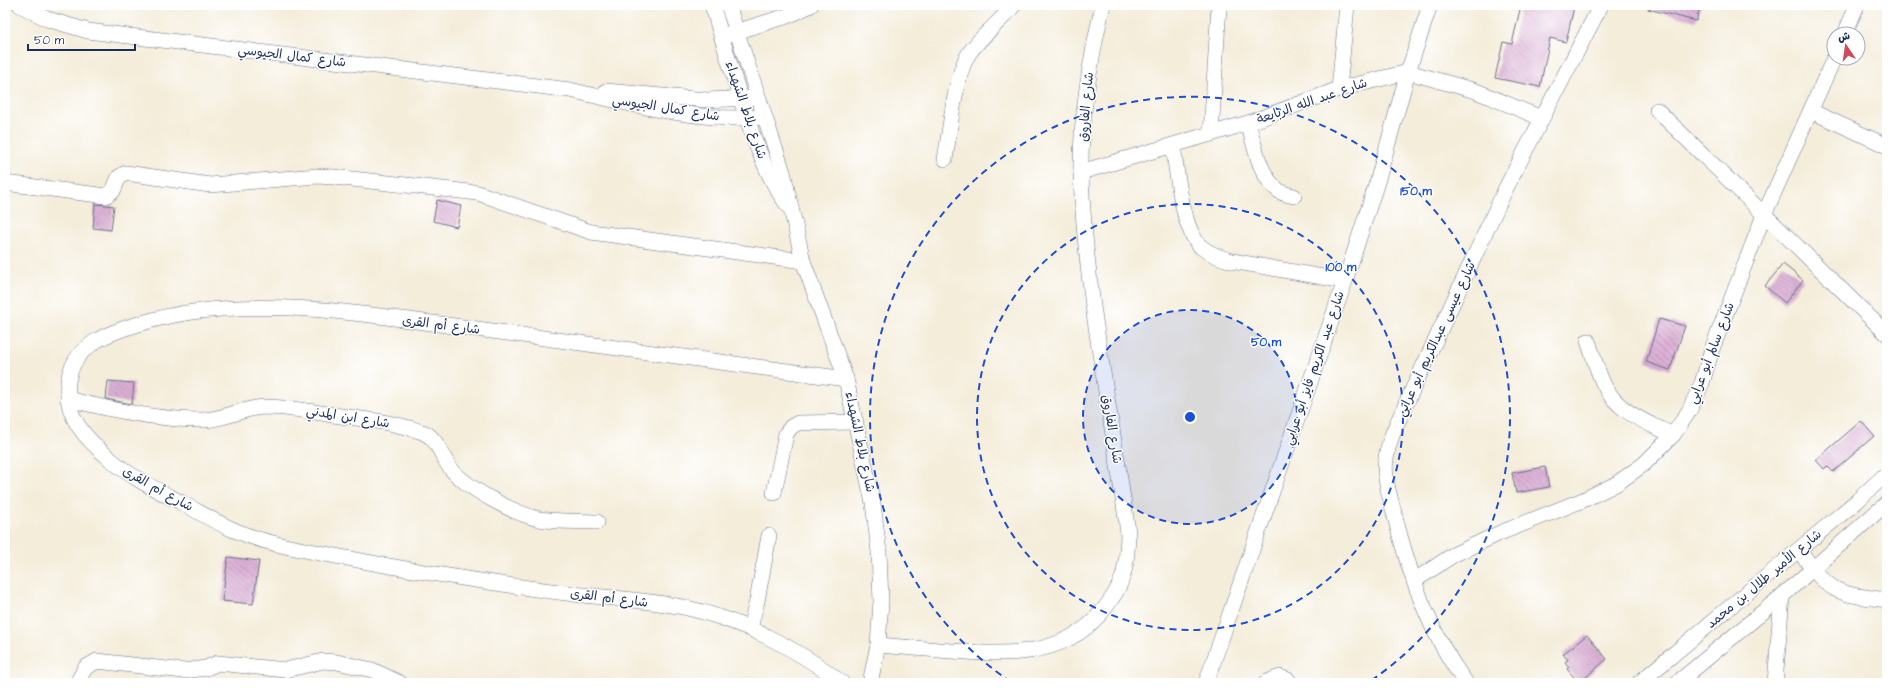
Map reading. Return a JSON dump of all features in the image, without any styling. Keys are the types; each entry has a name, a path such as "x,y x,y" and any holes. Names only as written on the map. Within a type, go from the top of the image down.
{"street":[{"name":"شارع كمال الجيوسي","path":"20,5 47,19 88,31 570,90 636,105 714,116 746,118 764,117"},
{"name":"شارع بلاط الشهداء","path":"712,5 746,118 771,179 780,197 790,209"},
{"name":"شارع بلاط الشهداء","path":"728,5 783,172 790,209 803,261 846,379 856,422 873,504 879,552 880,601 878,645 870,683"},
{"path":"722,36 790,14 811,5"},
{"path":"945,159 960,72 969,53 982,36 1003,19 1014,5"},
{"name":"شارع الفاروق","path":"878,645 987,654 1016,653 1044,649 1069,639 1091,624 1113,598 1124,578 1128,554 1128,533 1096,322 1085,235 1081,172 1084,110 1090,57 1103,5"},
{"path":"1211,134 1219,5"},
{"path":"1339,89 1346,5"},
{"name":"شارع عبد الكريم فايز أبو عرابي","path":"1206,683 1345,281 1378,179 1408,72 1430,5"},
{"name":"شارع عيسى عبدالكريم أبو عرابي","path":"1466,683 1453,665 1434,631 1414,581 1398,530 1386,482 1385,460 1390,440 1506,188 1601,5"},
{"path":"1848,26 1857,5"},
{"name":"شارع سالم أبو عرابي","path":"1414,581 1453,554 1500,532 1583,500 1616,484 1644,464 1673,435 1689,411 1702,384 1712,349 1764,215 1831,66"},
{"name":"شارع عبد الله الربايعة","path":"1081,172 1248,123 1339,89 1408,72 1476,91 1541,118"},
{"name":"شارع كمال الجيوسي","path":"570,90 597,90 708,100 741,100 758,97"},
{"path":"1657,110 1887,334"},
{"path":"1811,111 1887,146"},
{"path":"1248,123 1262,167 1271,184 1280,192 1294,196"},
{"path":"1173,146 1189,230 1200,246 1218,257 1232,261 1345,281"},
{"path":"5,183 106,196 113,191 119,177 126,173 210,185 317,176 334,177 478,193 591,232 803,261"},
{"name":"شارع أم القرى","path":"842,683 823,668 750,628 682,607 508,586 410,571 271,542 236,531 126,473 83,435 74,421 68,399 68,382 72,366 82,352 94,340 122,328 181,313 243,308 322,311 405,320 846,379"},
{"path":"1588,341 1604,386 1615,400 1630,414 1673,435"},
{"name":"شارع ابن المدني","path":"68,399 104,408 166,418 203,420 223,418 244,410 263,407 287,408 389,422 424,432 436,442 450,468 462,480 485,496 539,519 596,522"},
{"path":"774,493 786,434 791,427 798,423 856,422"},
{"name":"شارع الأمير طلال بن محمد","path":"1639,683 1857,501 1887,473"},
{"name":"شارع الأمير طلال بن محمد","path":"1677,683 1813,570 1887,503"},
{"path":"750,628 757,601 769,536"},
{"path":"1799,550 1825,584 1837,592 1887,600"},
{"path":"1775,683 1782,596"},
{"path":"78,683 85,668 97,661 184,671 206,668 218,663 286,670 323,661 337,662 372,670 400,683"},
{"path":"1265,683 1280,677 1288,680 1290,683"}],"building":[{"path":"1521,5 1564,5 1574,7 1566,42 1550,38 1540,87 1495,78 1503,42 1512,44"},
{"path":"1648,5 1701,5 1696,21 1648,9"},
{"path":"437,200 461,206 457,227 433,221"},
{"path":"95,204 114,206 111,230 93,228"},
{"path":"1783,264 1803,280 1785,303 1765,286"},
{"path":"1659,319 1685,326 1670,370 1646,362"},
{"path":"108,381 134,383 132,404 106,399"},
{"path":"1861,421 1874,436 1833,472 1827,466 1824,469 1816,460"},
{"path":"1545,467 1549,487 1516,493 1512,473"},
{"path":"228,557 259,561 253,604 222,601"},
{"path":"1587,635 1607,659 1579,683 1567,669 1569,667 1565,662 1568,660 1563,654"}]}
